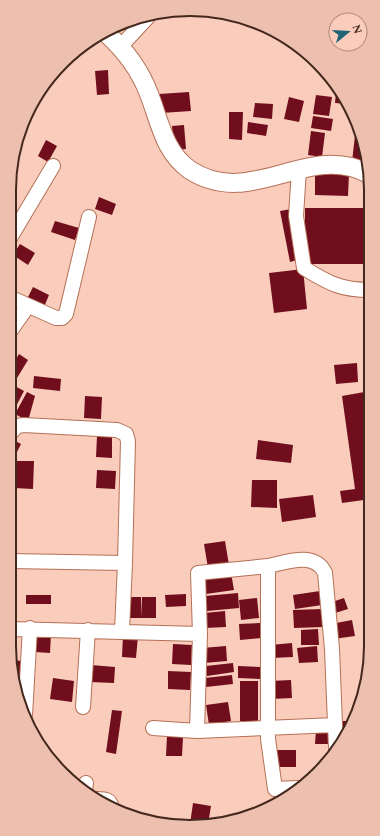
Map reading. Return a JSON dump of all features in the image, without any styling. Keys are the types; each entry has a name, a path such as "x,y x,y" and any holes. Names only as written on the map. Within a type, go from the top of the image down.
{"street":[{"path":"121,46 143,23"},
{"path":"109,36 121,46 136,68 149,93 170,150 179,162 191,170 208,179 229,183 251,183 314,166 335,165 363,171"},
{"path":"16,228 53,166"},
{"path":"299,169 296,216 304,268 323,280 349,290 364,290"},
{"path":"16,300 56,318 62,318 66,314 89,217"},
{"path":"16,323 28,306"},
{"path":"16,427 24,425 117,430 126,434 128,441 122,631"},
{"path":"198,731 200,634 198,573 268,566 302,559 313,560 322,567 325,573 332,649 336,742"},
{"path":"16,561 125,562"},
{"path":"268,566 269,729 274,790 290,789"},
{"path":"26,704 30,628"},
{"path":"16,629 200,634"},
{"path":"83,708 88,630"},
{"path":"153,728 198,731 335,725"}],"building":[{"path":"108,70 109,94 97,95 95,71"},
{"path":"189,92 191,111 161,113 159,94"},
{"path":"336,94 341,103 335,103"},
{"path":"316,95 332,97 329,116 313,114"},
{"path":"289,97 304,101 299,122 284,119"},
{"path":"255,103 273,104 272,119 253,117"},
{"path":"229,112 243,112 242,140 229,139"},
{"path":"313,116 333,119 331,131 311,128"},
{"path":"248,122 268,125 266,136 247,133"},
{"path":"184,125 186,149 174,150 172,126"},
{"path":"311,131 325,133 322,157 308,155"},
{"path":"355,135 362,163 352,162"},
{"path":"46,140 57,146 48,162 38,156"},
{"path":"315,172 349,173 348,196 315,195"},
{"path":"99,197 116,204 112,215 95,209"},
{"path":"305,208 364,208 364,264 305,264"},
{"path":"291,209 301,259 290,262 280,211"},
{"path":"55,221 79,228 75,240 51,232"},
{"path":"20,244 35,253 28,265 16,257 16,250"},
{"path":"303,269 307,309 274,313 269,273"},
{"path":"33,287 49,295 44,307 27,299"},
{"path":"19,354 28,360 17,378 16,377 16,359"},
{"path":"357,363 358,382 336,384 334,365"},
{"path":"34,376 61,379 60,391 33,388"},
{"path":"16,387 24,391 16,406"},
{"path":"27,392 35,396 28,421 16,415"},
{"path":"364,392 364,500 342,503 340,491 355,489 342,396"},
{"path":"85,396 102,397 101,419 84,418"},
{"path":"97,436 112,436 112,458 96,457"},
{"path":"258,440 293,445 291,463 256,459"},
{"path":"16,441 21,444 16,452"},
{"path":"16,461 34,461 33,489 16,488"},
{"path":"97,470 116,471 115,489 96,488"},
{"path":"252,480 277,480 277,508 251,507"},
{"path":"313,495 316,517 282,522 279,499"},
{"path":"225,541 229,565 208,568 204,544"},
{"path":"231,573 234,590 206,594 204,577"},
{"path":"320,591 322,605 295,609 293,595"},
{"path":"238,593 239,608 207,611 205,596"},
{"path":"186,594 186,606 166,607 165,595"},
{"path":"26,595 51,595 51,604 26,604"},
{"path":"125,597 141,597 141,618 125,618"},
{"path":"142,597 156,597 156,618 141,618"},
{"path":"257,598 259,618 241,620 239,600"},
{"path":"344,598 348,609 332,614 329,603"},
{"path":"322,609 323,627 294,628 293,610"},
{"path":"225,611 226,627 205,628 204,613"},
{"path":"352,620 355,636 333,639 331,624"},
{"path":"260,623 261,638 240,640 239,624"},
{"path":"318,629 319,645 301,645 301,630"},
{"path":"36,633 51,634 50,653 35,652"},
{"path":"123,635 138,636 136,658 122,657"},
{"path":"292,643 293,657 271,658 270,645"},
{"path":"173,644 192,645 191,665 172,664"},
{"path":"226,646 227,661 204,663 202,648"},
{"path":"317,646 318,662 299,663 297,648"},
{"path":"16,660 22,661 22,676 18,676"},
{"path":"233,663 234,672 207,676 206,666"},
{"path":"91,665 115,667 114,683 90,682"},
{"path":"238,666 260,667 260,679 238,678"},
{"path":"168,671 191,672 190,690 168,689"},
{"path":"232,675 233,684 206,687 205,678"},
{"path":"53,678 74,681 72,702 50,699"},
{"path":"291,680 292,698 271,699 270,681"},
{"path":"240,681 258,681 258,721 240,721"},
{"path":"228,702 231,721 209,725 206,705"},
{"path":"112,710 122,711 116,754 106,752"},
{"path":"339,721 347,721 341,733 340,735"},
{"path":"332,729 332,744 315,744 316,730"},
{"path":"167,736 183,737 182,756 166,756"},
{"path":"274,750 296,750 296,767 274,767"},
{"path":"193,803 211,806 209,819 191,820"}]}
